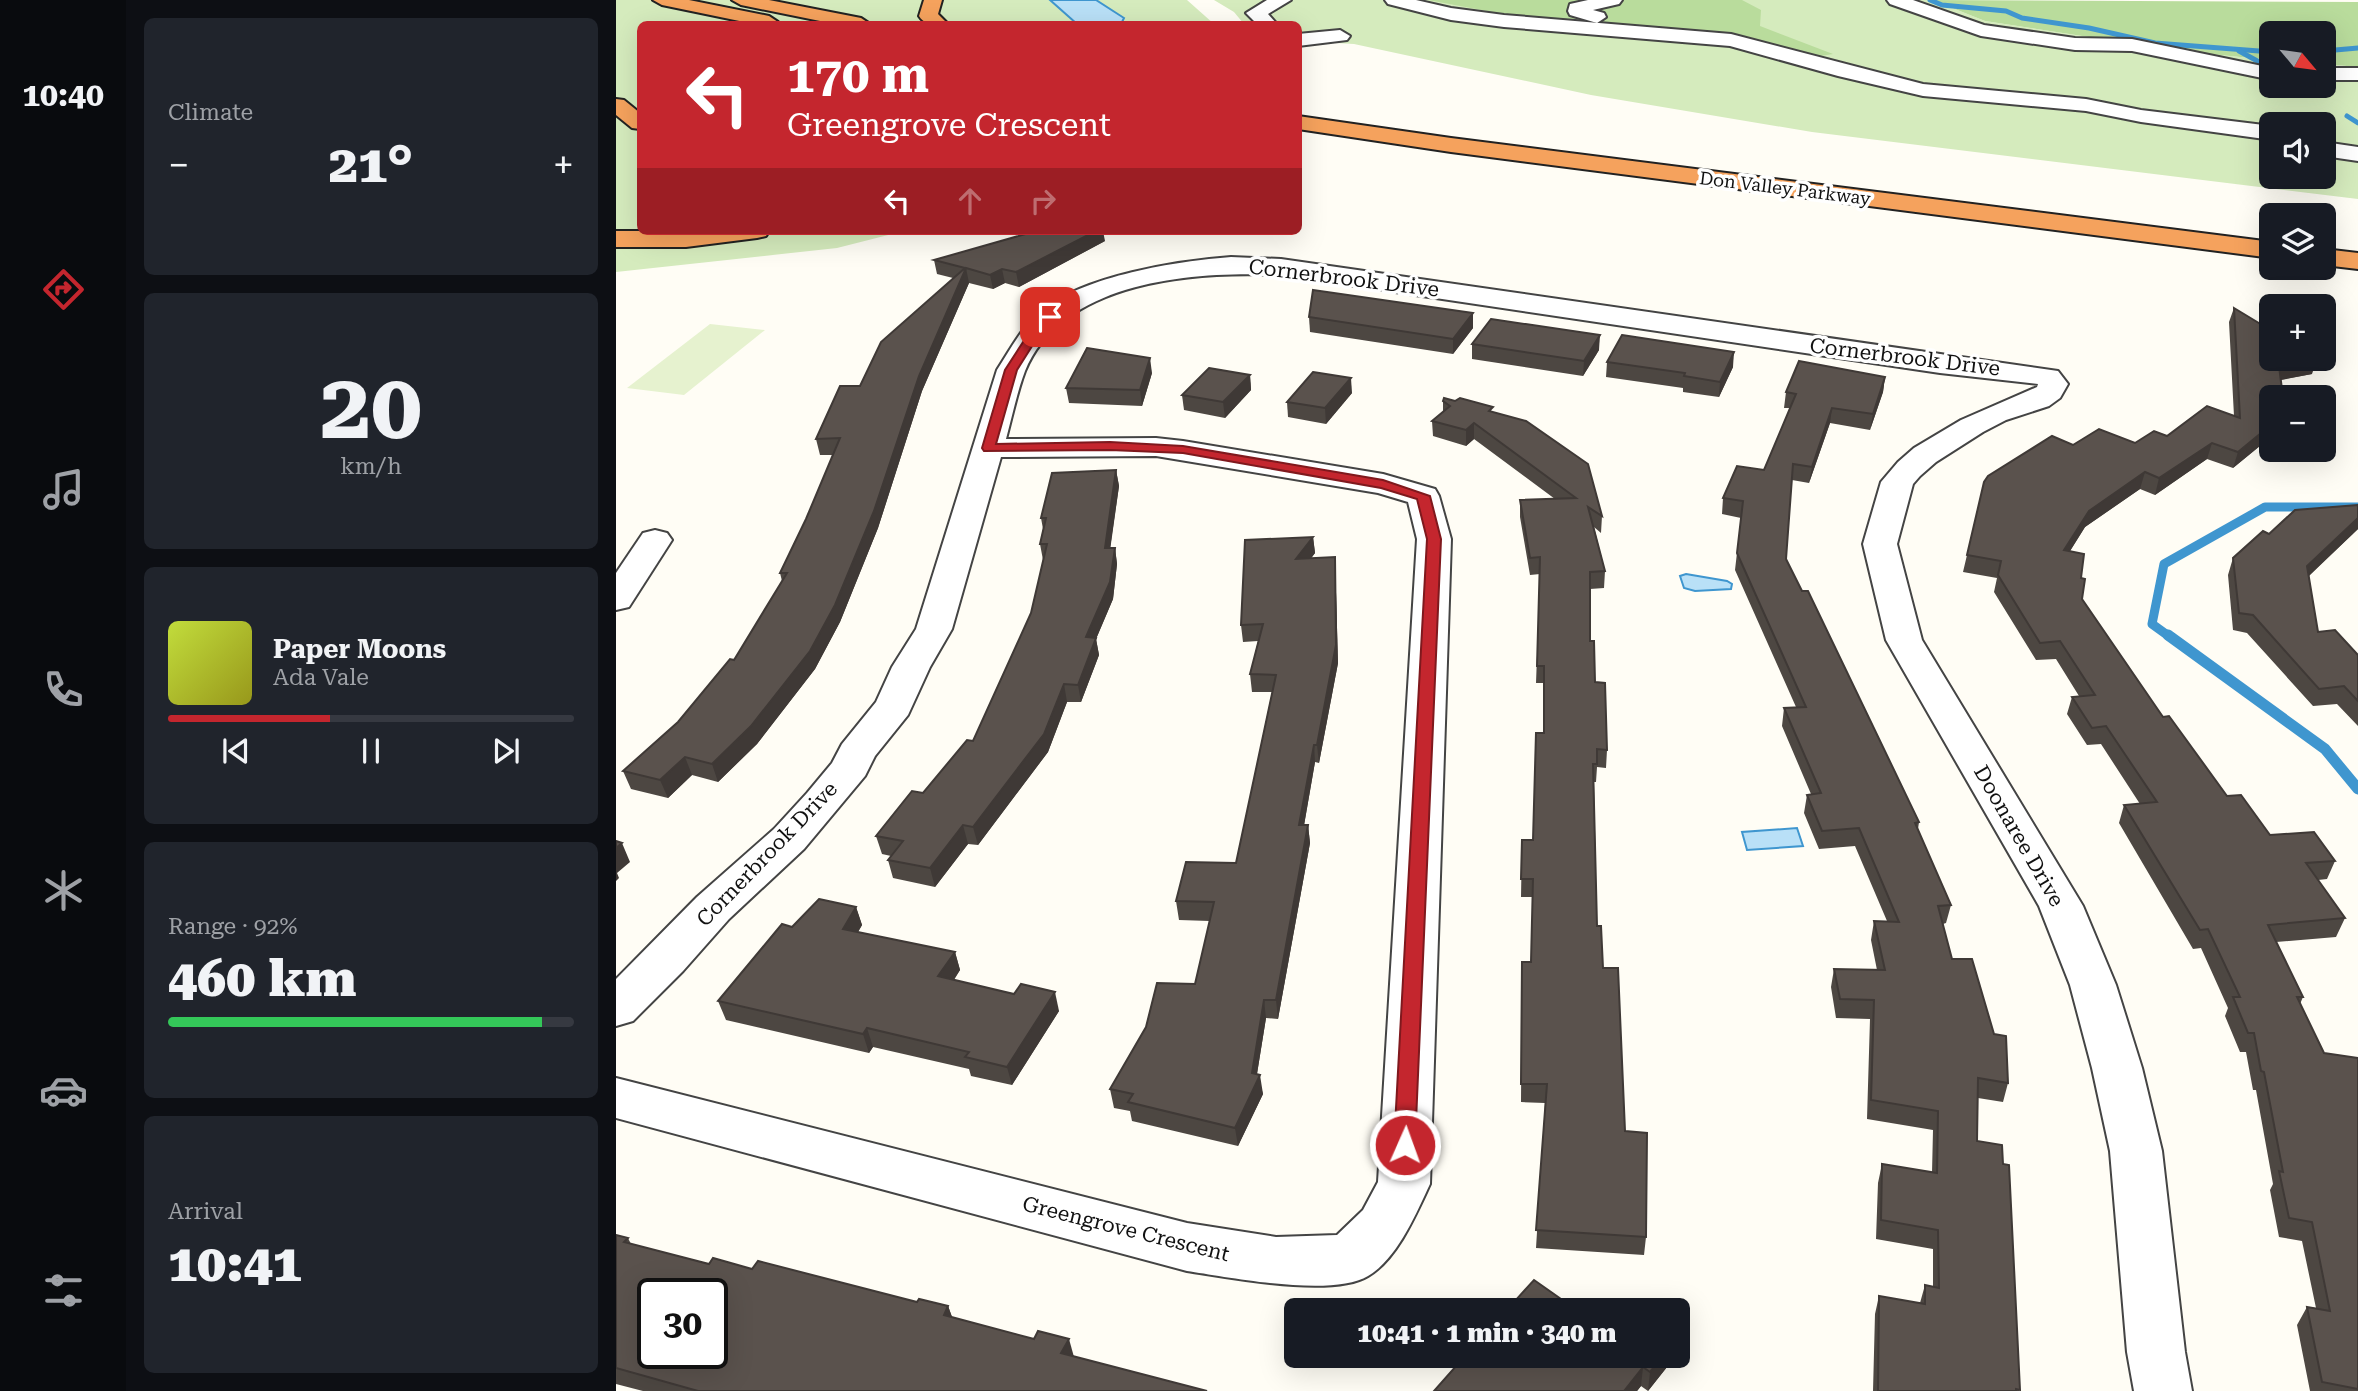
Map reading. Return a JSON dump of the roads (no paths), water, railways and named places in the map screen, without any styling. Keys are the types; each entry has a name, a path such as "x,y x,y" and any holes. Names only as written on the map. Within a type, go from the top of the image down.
{"highway":[{"path":"662,0 764,21"},
{"path":"741,0 846,21"},
{"path":"933,0 928,16 935,21"},
{"path":"616,105 637,121"},
{"name":"Don Valley Parkway","path":"1302,105 1657,153 2067,201"},
{"name":"Don Valley Parkway","path":"1302,123 1370,134 2259,248"},
{"path":"1302,130 1370,134"},
{"path":"616,239 686,239 722,235"},
{"path":"2336,258 2358,261"}],"street":[{"path":"1264,21 1255,13 1282,0"},
{"path":"1394,0 1451,14 1504,21 1731,40 1845,72 1923,90 2086,105 2141,116 2259,131"},
{"path":"1612,0 1586,4 1577,8 1577,11 1598,17 1633,20 1671,34"},
{"path":"1896,0 1981,30 2075,44 2132,45 2259,71"},
{"path":"1302,40 1340,36"},
{"path":"2336,74 2358,74"},
{"path":"2336,151 2358,154"},
{"name":"Cornerbrook Drive","path":"616,1008 667,959 713,908 789,839 814,812 894,706 911,667 934,629 1011,370 1050,317 1077,299 1149,276 1186,268 1231,265 1281,267 1940,364 2015,371 2048,377 2053,384"},
{"name":"Doonaree Drive","path":"2053,384 2050,392 2038,400 1995,414 1972,426 1925,455 1909,469 1896,482 1880,544 1904,640 2061,906 2093,985 2117,1068 2136,1151 2156,1352 2163,1391"},
{"name":"Greengrove Crescent","path":"616,1098 1188,1247 1235,1256 1276,1261 1349,1259 1382,1226 1404,1184 1434,539 1423,496 1383,484 1183,450 1110,446 989,448"},
{"path":"616,599 655,540"}],"water":[{"path":"1050,0 1096,0 1124,18 1122,21 1074,21"},
{"path":"1686,574 1727,581 1732,584 1731,589 1695,591 1684,588 1680,576"},
{"path":"1797,828 1803,846 1747,850 1742,832"}],"waterway":[{"path":"1930,0 1942,5 2006,11 2022,18 2089,28 2155,43 2259,51"},
{"path":"2336,50 2358,48"},
{"path":"2239,51 2259,62"},
{"path":"2347,116 2358,123"},
{"path":"2170,637 2152,624 2164,564 2265,507 2358,507"},
{"path":"2168,635 2325,749 2358,789"}]}
